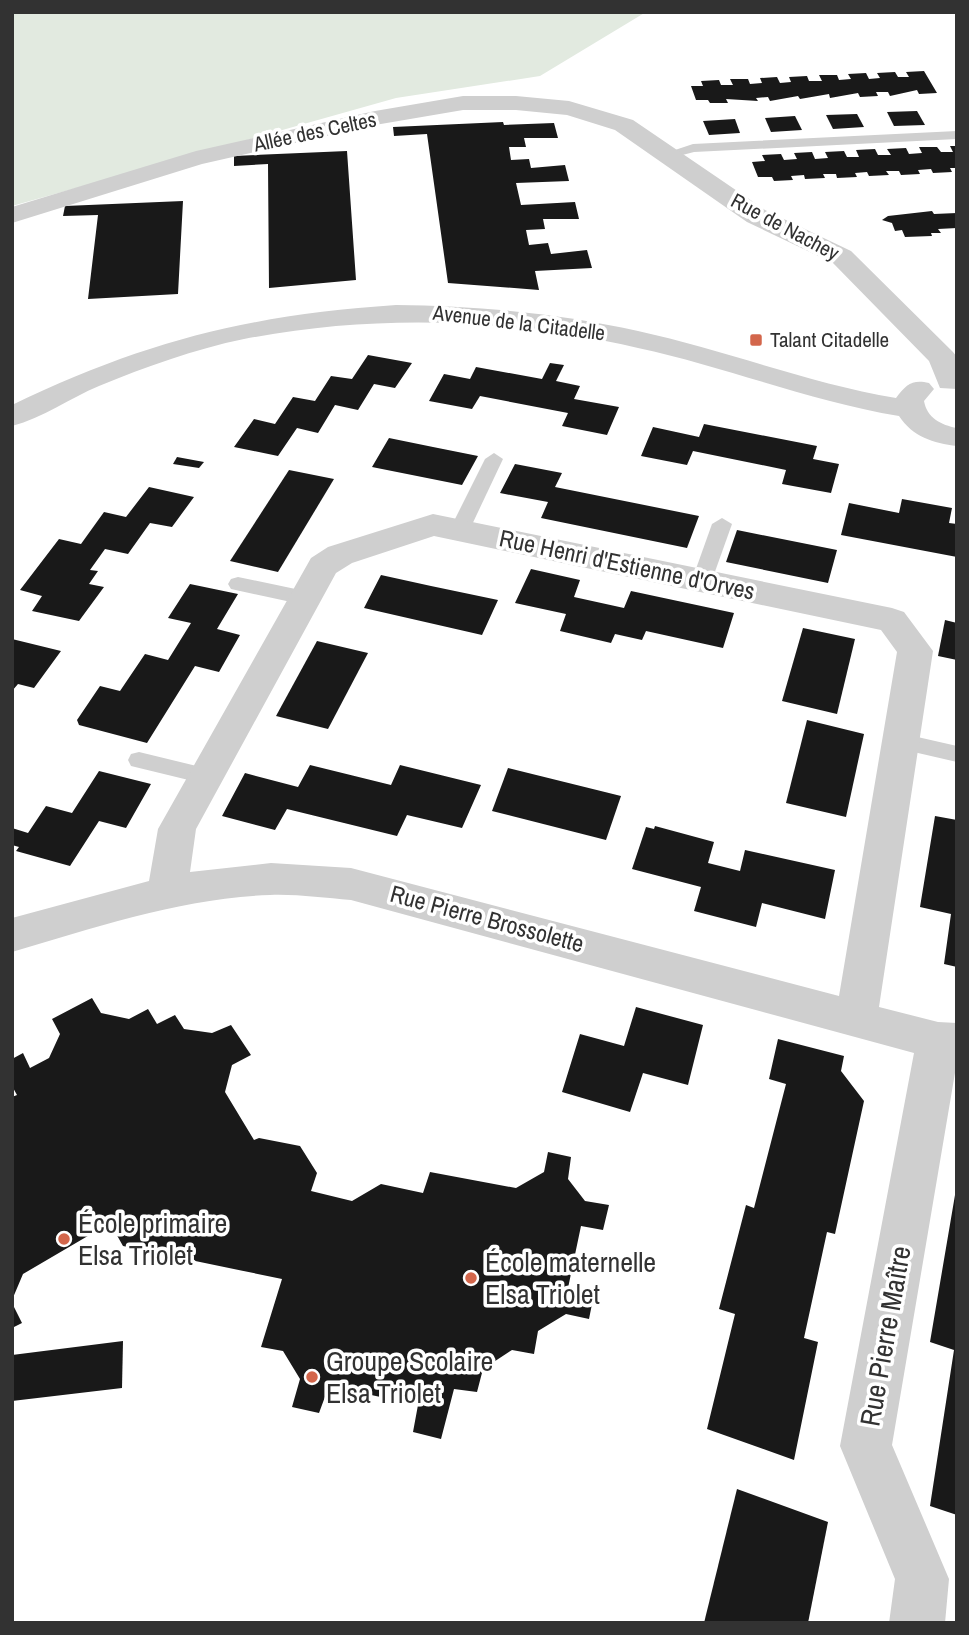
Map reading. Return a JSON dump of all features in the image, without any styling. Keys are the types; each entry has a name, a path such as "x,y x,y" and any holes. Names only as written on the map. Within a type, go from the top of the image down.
{"street":[{"name":"Allée des Celtes","path":"12,215 196,158 375,118 463,103 516,103 569,108 624,125"},
{"name":"Rue de Nachey","path":"624,125 756,216 842,257 943,358 953,382"},
{"name":"Avenue de la Citadelle","path":"12,417 54,394 170,348 253,327 334,316 416,311 471,313 606,333 869,404 909,409"},
{"path":"953,382 923,386 909,400 909,409 923,426 957,437"},
{"name":"Rue Henri d'Estienne d'Orves","path":"167,894 177,830 323,566 340,555 418,527 433,525 892,620 915,651 856,1019"},
{"name":"Rue Pierre Brossolette","path":"12,934 167,894 271,879 351,884 947,1042"},
{"name":"Rue Pierre Maître","path":"918,1623 922,1579 866,1446 947,1042"}],"lane":[{"path":"667,155 693,148 957,135"},
{"path":"459,531 494,459"},
{"path":"702,580 722,524"},
{"path":"238,584 305,598"},
{"path":"900,741 957,754"},
{"path":"139,760 205,776"}],"shaded area":[{"path":"12,12 646,12 540,76 396,98 12,206"}],"building":[{"path":"924,71 937,93 919,94 917,90 890,96 888,92 876,92 878,96 860,97 858,93 830,98 829,94 800,99 798,96 770,101 768,97 756,98 758,101 726,99 728,103 710,103 708,100 696,100 691,86 703,86 701,81 719,80 721,85 733,85 730,79 748,79 750,84 762,83 760,78 777,77 780,83 791,82 789,77 807,76 809,81 822,81 819,75 837,75 839,80 851,79 848,74 866,73 869,79 880,78 877,73 895,72 898,77 909,77 906,72"},
{"path":"917,111 925,125 894,126 887,112"},
{"path":"857,114 864,127 833,129 826,115"},
{"path":"795,116 802,130 771,132 765,118"},
{"path":"735,119 740,133 709,135 703,121"},
{"path":"503,122 504,125 554,123 558,138 524,138 526,147 509,147 511,160 529,159 531,168 565,165 569,181 516,183 521,205 575,202 579,219 543,219 545,229 526,230 529,245 548,243 551,254 587,250 592,268 535,271 539,290 448,283 427,134 394,136 393,127"},
{"path":"950,146 957,146 957,168 950,168 952,172 933,173 931,169 918,170 920,174 901,175 899,171 886,171 889,175 869,176 867,172 855,173 857,177 837,178 836,174 823,174 825,178 805,179 804,175 791,176 793,180 774,181 772,177 758,177 752,162 765,161 762,155 781,154 784,160 797,159 794,153 812,152 815,159 828,158 825,152 844,151 847,157 859,157 856,150 875,149 878,155 891,155 887,149 906,148 909,154 922,153 919,147 937,147 941,152 953,152"},
{"path":"347,151 356,280 269,288 268,164 234,166 234,156"},
{"path":"183,201 178,294 88,299 98,215 63,216 65,206"},
{"path":"932,211 934,214 957,213 957,228 938,229 941,233 931,233 932,236 905,237 902,230 895,231 892,223 882,220 888,216"},
{"path":"368,355 412,363 395,388 374,384 358,410 335,405 318,433 297,428 278,456 234,447 254,419 275,424 293,397 315,401 331,376 352,379"},
{"path":"550,363 564,365 556,381 580,386 574,399 619,407 607,435 562,426 568,413 480,396 472,409 429,401 444,374 470,379 476,367 542,379"},
{"path":"704,424 817,446 813,459 839,464 831,493 782,484 786,470 693,451 687,465 641,456 653,427 699,437"},
{"path":"389,438 478,456 462,485 372,467"},
{"path":"177,457 204,462 199,468 173,464"},
{"path":"515,464 562,473 555,487 699,516 687,548 541,518 548,502 500,493"},
{"path":"289,470 334,479 278,572 230,561"},
{"path":"149,487 194,497 172,527 150,523 128,554 105,549 90,570 98,571 89,584 104,587 79,621 32,611 42,596 20,590 59,539 81,544 104,512 126,517"},
{"path":"902,499 952,508 949,523 957,524 957,557 841,535 849,503 899,513"},
{"path":"737,530 837,550 828,583 726,562"},
{"path":"531,569 580,580 574,597 624,608 631,591 734,613 723,648 646,631 642,640 615,634 611,643 560,631 566,614 515,603"},
{"path":"381,575 498,600 482,635 364,608"},
{"path":"190,584 238,594 217,629 240,635 219,672 195,666 147,743 79,725 77,720 100,686 120,691 145,654 168,660 191,623 168,618"},
{"path":"945,620 957,623 957,660 938,656"},
{"path":"803,628 855,639 837,714 782,701"},
{"path":"12,639 61,651 34,688 18,684 12,691"},
{"path":"317,641 368,653 328,729 276,716"},
{"path":"807,720 864,734 846,817 786,803"},
{"path":"310,765 391,785 400,765 481,785 462,828 407,815 397,836 287,809 275,830 222,816 245,773 298,787"},
{"path":"508,768 621,796 606,840 492,811"},
{"path":"99,771 151,784 126,828 99,821 70,866 16,851 19,847 12,845 12,828 28,833 46,806 72,813"},
{"path":"935,816 957,820 957,967 944,964 951,914 920,907"},
{"path":"655,826 714,842 708,863 740,871 745,850 835,870 825,919 762,903 756,927 694,911 701,887 632,869 646,827 654,829"},
{"path":"92,998 101,1013 129,1019 148,1009 157,1024 175,1015 184,1029 212,1033 231,1025 251,1055 232,1065 225,1092 254,1140 259,1138 300,1146 317,1173 311,1191 352,1201 381,1184 423,1193 430,1172 516,1188 544,1172 548,1152 571,1157 568,1179 585,1201 609,1205 603,1230 581,1226 568,1288 594,1294 589,1319 566,1314 538,1331 534,1354 512,1350 483,1369 477,1392 454,1389 441,1439 413,1432 418,1405 329,1386 319,1413 292,1407 300,1379 283,1351 261,1347 282,1279 123,1246 110,1223 23,1274 12,1300 12,1097 17,1095 12,1086 12,1059 23,1053 30,1068 49,1058 60,1034 52,1019"},
{"path":"636,1007 703,1025 688,1085 643,1073 630,1112 562,1092 580,1034 624,1046"},
{"path":"778,1039 844,1056 841,1071 864,1101 835,1234 827,1232 804,1338 818,1342 794,1460 707,1429 735,1314 719,1309 746,1205 754,1208 786,1084 769,1079"},
{"path":"955,1195 957,1515 930,1506 954,1350 930,1342"},
{"path":"12,1303 22,1323 12,1328"},
{"path":"123,1341 122,1388 12,1401 12,1355"},
{"path":"737,1489 828,1522 808,1623 704,1623"}],"place":[{"name":"Talant Citadelle","path":"756,340"},
{"name":"École primaire Elsa Triolet","path":"64,1239"},
{"name":"École maternelle Elsa Triolet","path":"471,1278"},
{"name":"Groupe Scolaire Elsa Triolet","path":"312,1377"}]}
